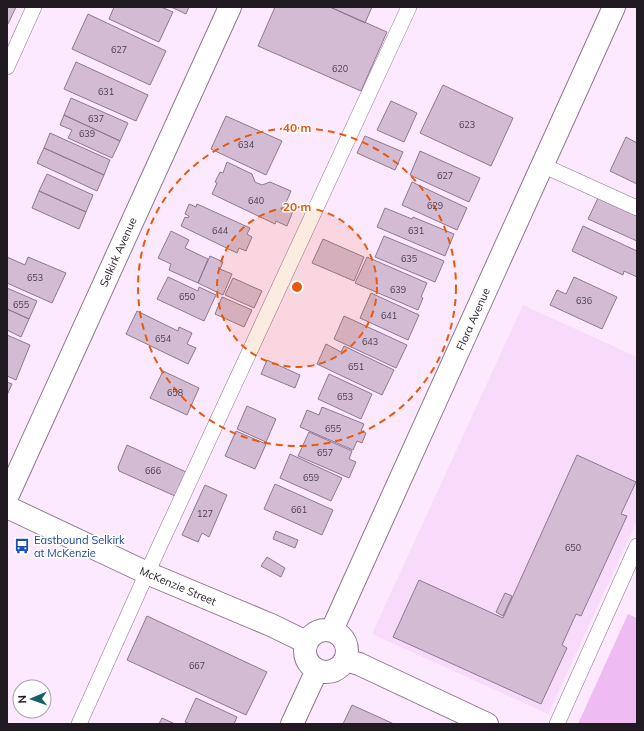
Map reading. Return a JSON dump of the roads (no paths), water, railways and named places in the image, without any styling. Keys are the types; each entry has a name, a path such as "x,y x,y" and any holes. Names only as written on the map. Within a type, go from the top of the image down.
{"street":[{"name":"Selkirk Avenue","path":"7,497 230,7"},
{"name":"Flora Avenue","path":"332,630 614,7"},
{"name":"McKenzie Street","path":"7,507 146,573 271,625 306,642"},
{"path":"325,629 332,630 340,635 344,640 347,648 344,660 340,666 334,670 328,672 317,670 311,666 306,659 304,652 306,642 310,636 316,632 325,629"},
{"path":"344,660 359,664 487,724"},
{"path":"292,724 317,670"}],"lane":[{"path":"7,67 34,7"},
{"path":"79,724 146,573 409,7"},
{"path":"542,165 637,208"},
{"path":"557,724 637,546"}],"place":[{"name":"Eastbound Selkirk at McKenzie","path":"22,546"}]}
